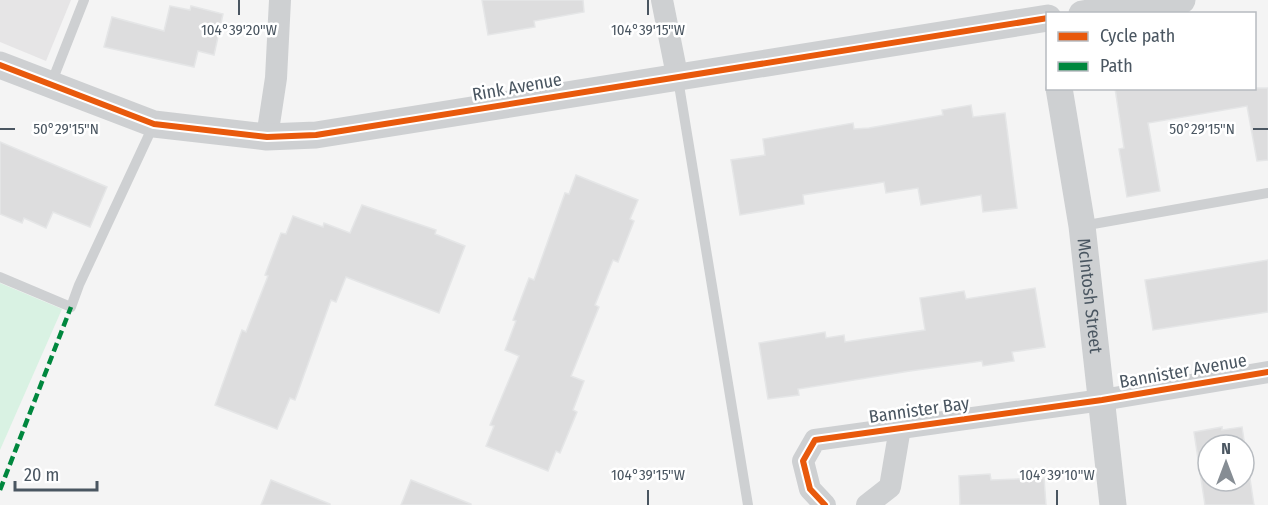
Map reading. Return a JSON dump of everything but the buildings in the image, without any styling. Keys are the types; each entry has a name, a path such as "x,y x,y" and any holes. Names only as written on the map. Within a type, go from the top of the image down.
{"street":[{"path":"267,137 276,78 280,0"},
{"path":"662,0 677,75"},
{"path":"1096,12 1182,0"},
{"name":"Rink Avenue","path":"0,65 154,124 267,137 316,135 371,128 677,75 1046,18"},
{"name":"McIntosh Street","path":"1059,90 1082,226 1113,505"},
{"name":"Bannister Avenue","path":"1102,400 1268,372"},
{"name":"Bannister Bay","path":"825,505 810,489 803,461 815,440 1102,400"},
{"name":"Bannister Bay","path":"867,505 890,487 900,428"}],"lane":[{"path":"50,86 84,0"},
{"path":"677,75 748,505"},
{"path":"0,277 71,307 79,285 154,124"},
{"path":"1082,226 1268,193"}],"shaded area":[{"path":"0,0 71,0 46,61 0,42"}],"green space":[{"path":"0,283 62,309 0,450"}],"marked path":[{"path":"0,490 71,307"}],"cycle path":[{"path":"0,65 154,124 267,137 316,135 1046,18"},
{"path":"825,505 810,489 803,461 815,440 1102,400 1268,372"}]}
